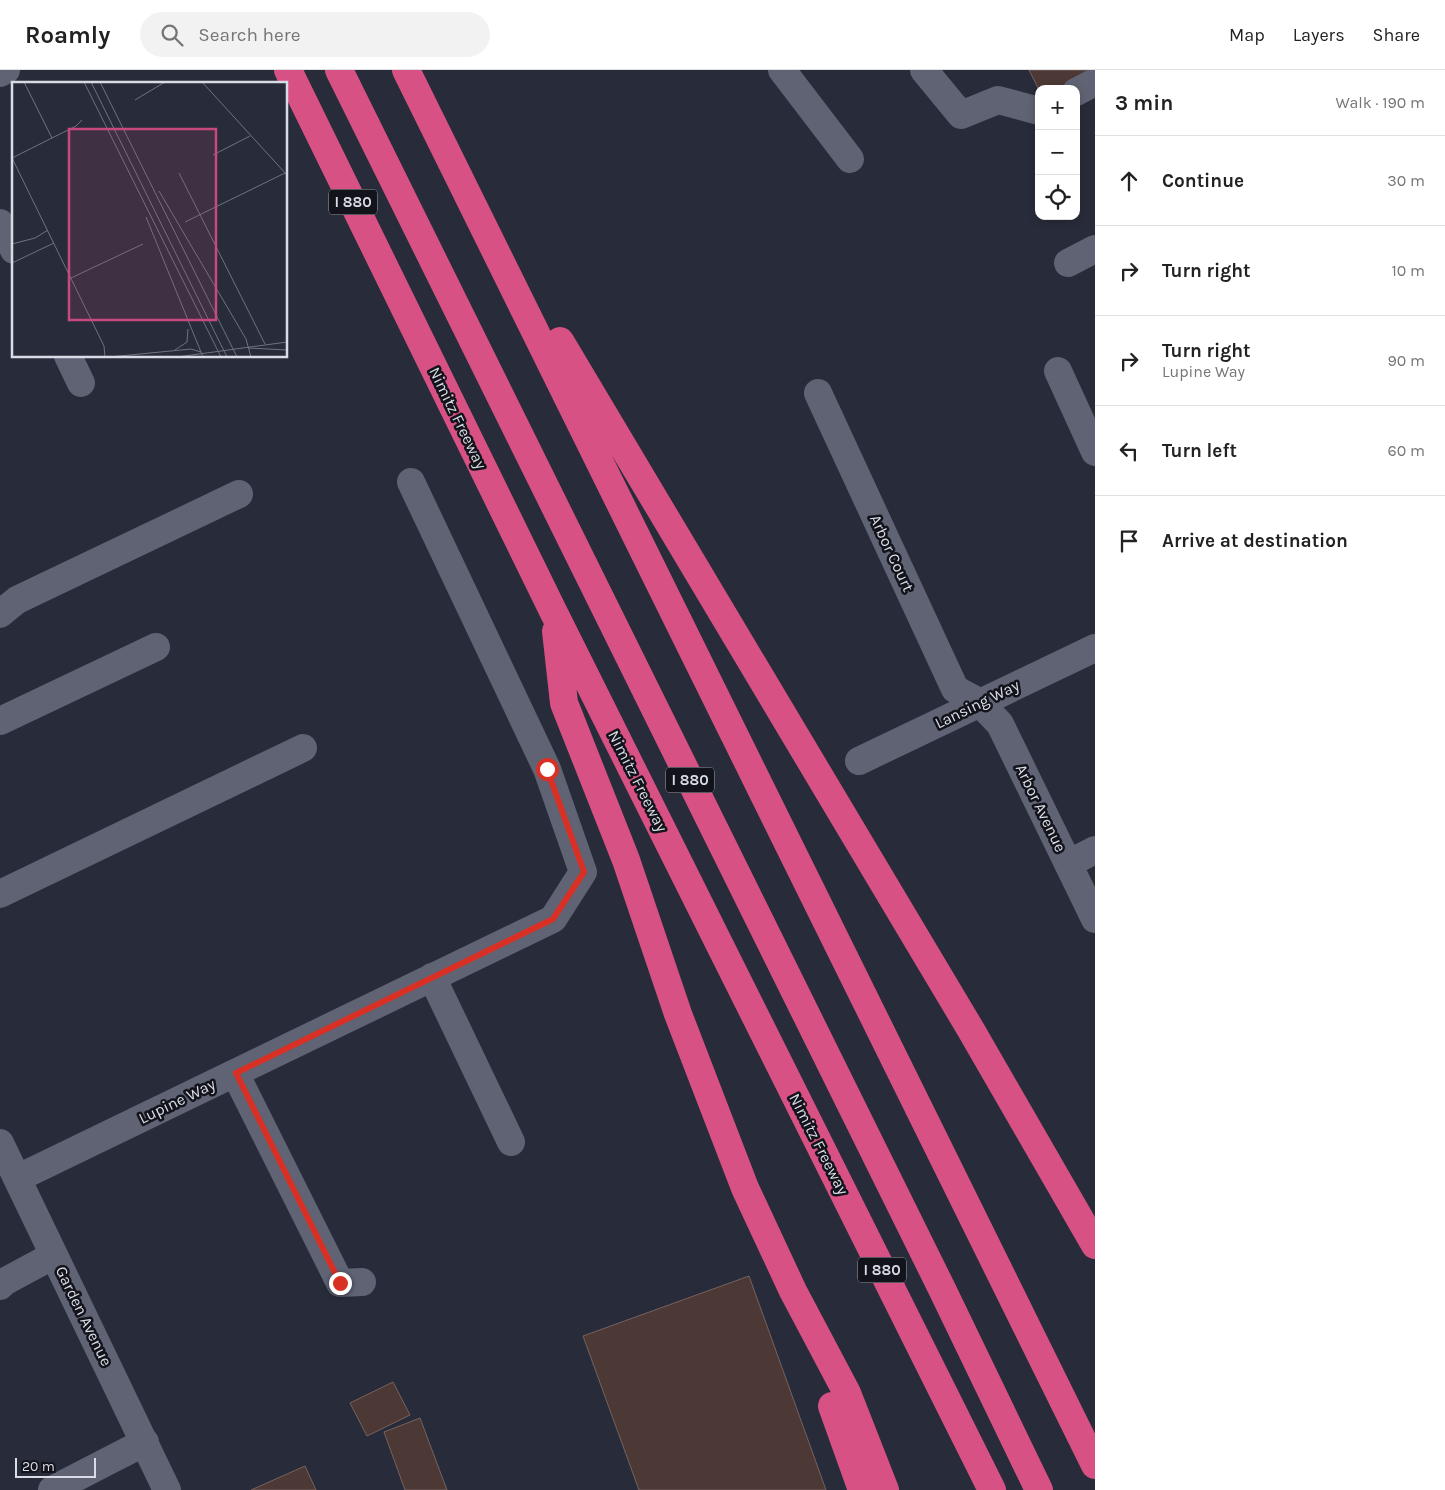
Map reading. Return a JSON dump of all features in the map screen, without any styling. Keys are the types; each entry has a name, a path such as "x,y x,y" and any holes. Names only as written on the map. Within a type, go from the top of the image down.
{"highway":[{"name":"Nimitz Freeway","path":"288,70 554,613 992,1490"},
{"name":"I 880","path":"339,70 933,1271 1039,1490"},
{"path":"406,70 1095,1465"},
{"path":"456,168 971,1030 1095,1245"},
{"path":"554,613 564,703 626,860 678,1014 745,1188 793,1291 847,1392 885,1490"},
{"path":"793,1291 862,1490"}],"street":[{"path":"0,73 6,70"},
{"path":"782,70 850,158"},
{"path":"924,70 961,116 998,100 1035,110"},
{"path":"1080,90 1095,82"},
{"path":"0,223 12,246"},
{"path":"1068,263 1095,248"},
{"path":"69,358 81,383"},
{"path":"1058,371 1095,452"},
{"name":"Arbor Court","path":"818,393 955,689 979,702"},
{"name":"Lupine Way","path":"18,1178 553,919 584,872 547,769 412,482"},
{"path":"0,614 17,600 239,494"},
{"path":"0,721 156,647"},
{"name":"Lansing Way","path":"859,761 1095,648"},
{"name":"Arbor Avenue","path":"979,702 1000,724 1095,920"},
{"path":"0,894 303,748"},
{"path":"1068,864 1095,850"},
{"path":"432,977 511,1142"},
{"path":"236,1073 340,1283 362,1282"},
{"name":"Garden Avenue","path":"0,1143 167,1490"},
{"path":"0,1286 54,1255"},
{"path":"52,1490 145,1442"}],"building":[{"path":"1029,70 1095,70 1067,85 1036,85"},
{"path":"749,1276 826,1490 639,1490 583,1336"},
{"path":"393,1382 410,1415 367,1436 350,1403"},
{"path":"420,1418 447,1490 405,1490 384,1432"},
{"path":"305,1466 316,1490 251,1490"}],"route":[{"path":"340,1283 236,1073 553,919 584,872 547,769"}]}
